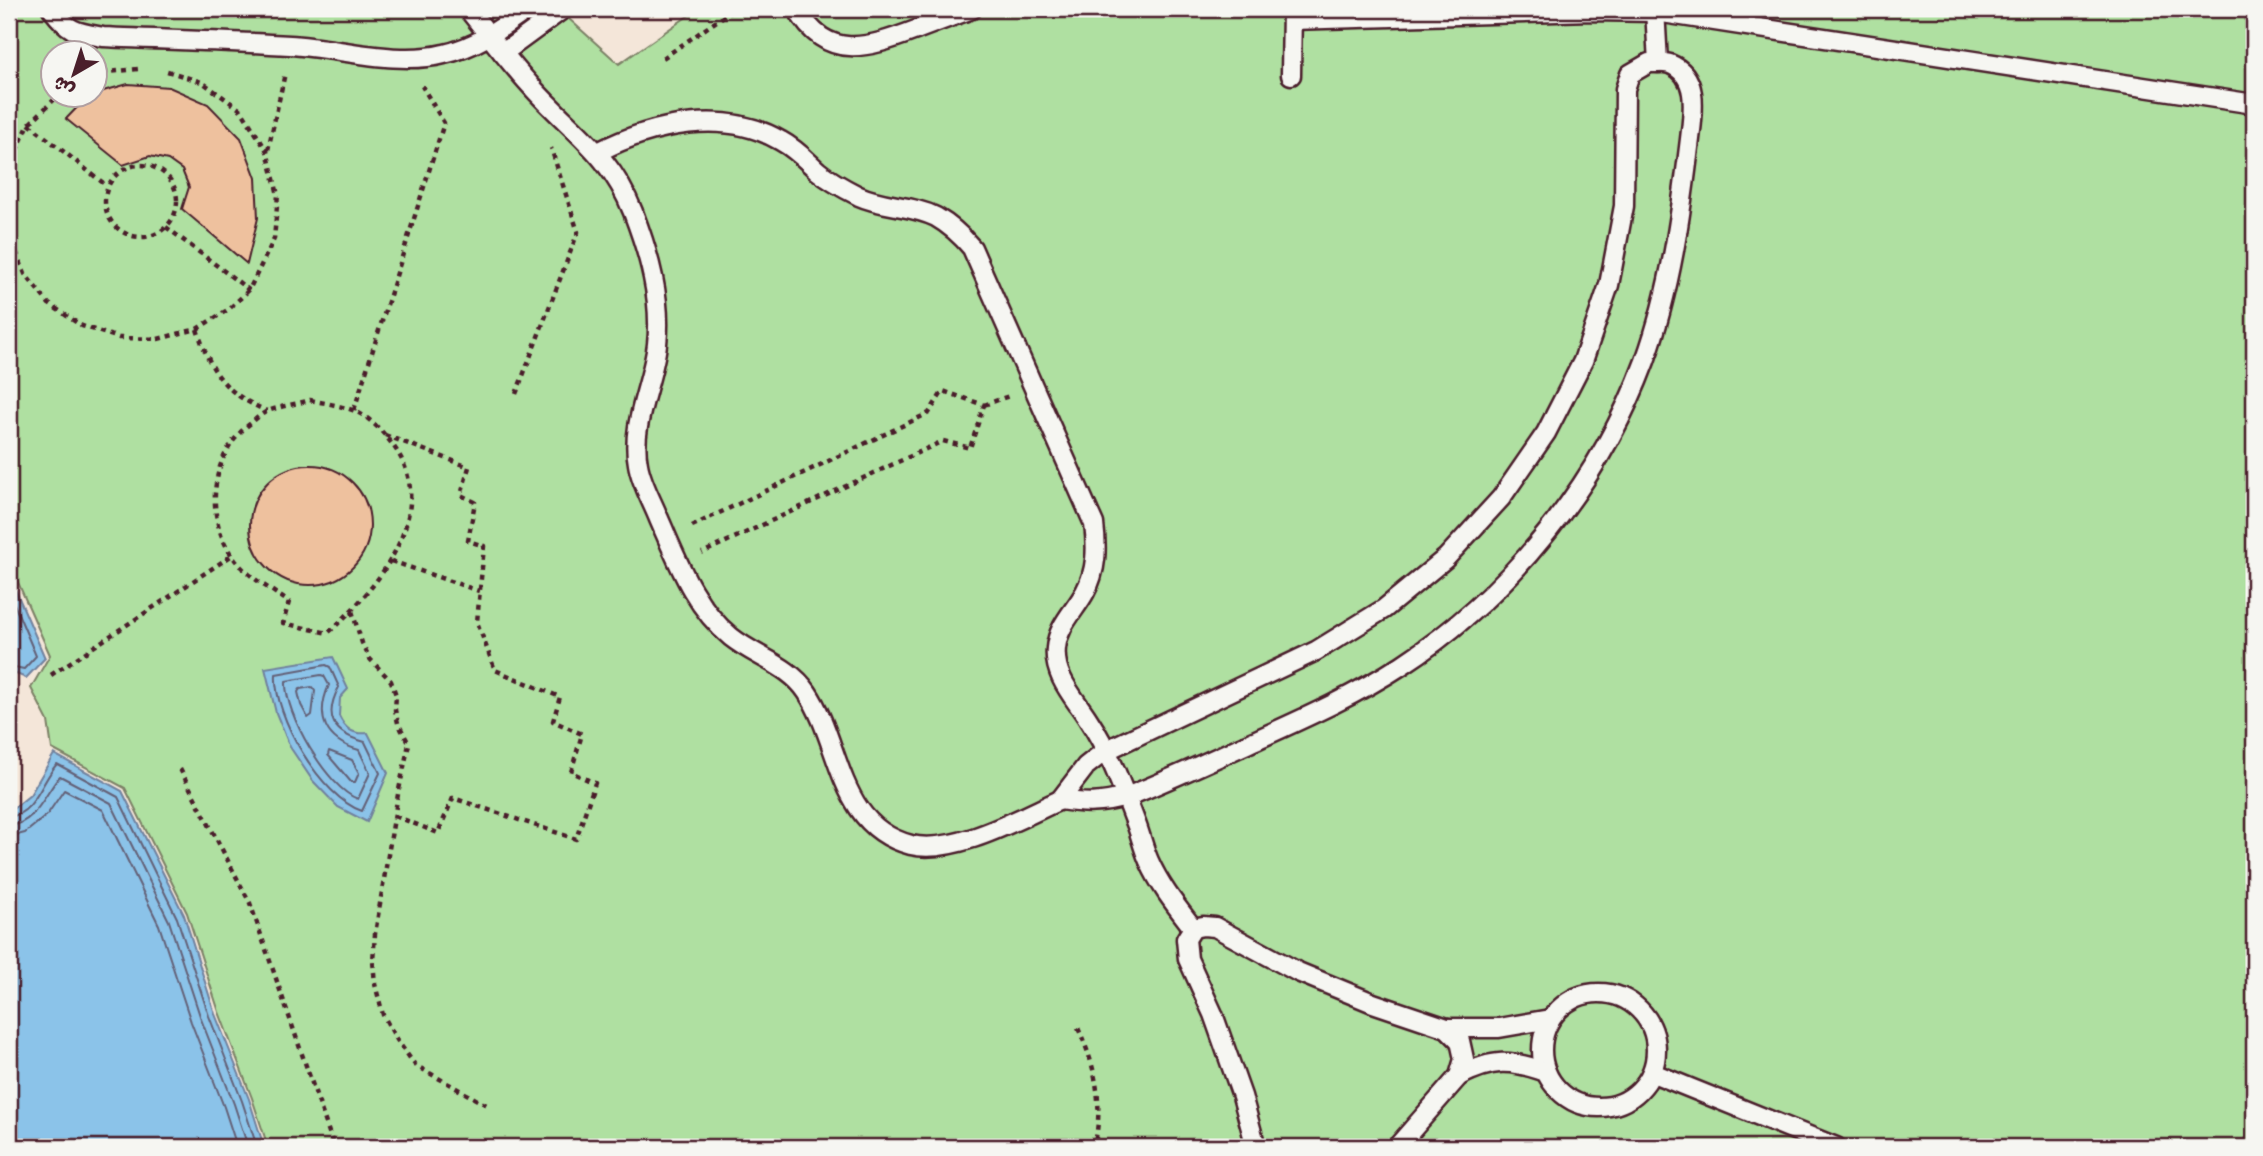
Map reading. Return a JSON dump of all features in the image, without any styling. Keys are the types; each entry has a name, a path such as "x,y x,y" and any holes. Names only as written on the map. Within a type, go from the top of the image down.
{"lane":[{"path":"52,9 74,32 103,37 292,45 406,58 440,55 464,49 490,36 528,9"},
{"path":"468,9 532,88 598,152 617,178 631,208 653,275 657,310 657,344 636,434 638,467 691,589 717,625 752,652 781,667 805,689 821,718 848,792 863,816 885,834 911,845 939,847 967,840 1060,800 1086,766 1105,751 1315,651 1384,609 1446,558 1501,498 1546,433 1583,361 1609,285 1624,206 1625,89 1630,74 1649,63 1668,63 1684,74 1692,92 1693,110 1682,208 1668,285 1645,361 1612,433 1571,500 1522,562 1465,617 1402,665 1333,705 1126,797 1103,803 1083,804 1060,800"},
{"path":"503,54 563,9"},
{"path":"797,9 803,20 821,37 844,46 880,43 972,9"},
{"path":"1656,10 1658,63"},
{"path":"1291,75 1292,14 1656,10 2254,104"},
{"path":"598,152 648,131 675,126 733,124 758,130 800,153 818,171 839,186 862,197 934,216 955,229 972,248 1094,524 1097,547 1094,571 1085,593 1060,629 1055,650 1059,670 1066,687 1089,720 1105,751 1126,797 1148,860 1163,887 1193,928"},
{"path":"1256,1147 1242,1096 1213,1014 1188,959 1186,939 1193,928 1215,927 1298,972 1373,1003 1447,1028 1499,1028 1550,1019"},
{"path":"1590,993 1615,994 1637,1006 1652,1025 1658,1049 1653,1073 1640,1092 1621,1104 1599,1108 1577,1104 1558,1091 1546,1072 1542,1045 1544,1031 1550,1019 1568,1001 1590,993"},
{"path":"1397,1147 1459,1076 1465,1059 1460,1041 1447,1028"},
{"path":"1459,1076 1479,1066 1502,1062 1524,1064 1546,1072"},
{"path":"1653,1073 1836,1147"}],"path":[{"path":"663,58 734,9"},
{"path":"267,151 292,45"},
{"path":"354,410 444,123 406,58"},
{"path":"9,233 25,274 49,304 82,326 119,338 158,340 197,329 229,309 249,290 274,240 278,195 267,151 241,110 202,82 156,68"},
{"path":"108,72 144,69"},
{"path":"9,179 12,160 29,124 46,108"},
{"path":"29,124 107,186"},
{"path":"516,394 578,232 549,140"},
{"path":"141,164 155,168 167,176 174,188 177,202 174,216 166,228 154,235 140,238 126,234 114,226 107,214 104,200 107,186 115,174 127,167 141,164"},
{"path":"166,228 249,290"},
{"path":"197,329 206,356 222,382 243,401 267,411"},
{"path":"667,538 929,414 943,391 984,405 970,448 943,441 679,563"},
{"path":"310,400 354,410 380,427 399,452 409,481 409,512 401,541 391,561 352,611 328,633 283,623 289,602 268,588 232,556 216,515 215,484 224,454 242,430 267,411 310,400"},
{"path":"385,435 469,467 461,495 475,502 468,541 484,546 477,622 495,670 560,697 553,720 582,734 570,772 595,783 576,839 453,798 438,833 395,816"},
{"path":"51,675 232,556"},
{"path":"391,561 479,592"},
{"path":"352,611 370,659 391,681 396,695 398,723 409,744 375,934 375,984 383,1015 415,1065 490,1107"},
{"path":"180,769 250,903 334,1147"},
{"path":"1078,1028 1090,1052 1096,1078 1099,1105 1094,1147"}],"green space":[{"path":"9,9 558,9 619,64 698,9 2254,9 2254,1147 268,1147 219,1012 187,913 125,788 52,749 48,721 31,688 50,655 9,562"}],"water":[{"path":"9,575 45,658 26,678 9,671"},
{"path":"333,657 348,689 340,698 339,716 350,730 368,733 388,773 367,822 338,807 313,781 290,747 276,713 265,668"},
{"path":"54,754 122,791 184,915 215,1014 249,1099 264,1147 9,1147 9,812 30,795"}],"building":[{"path":"128,84 169,87 208,104 241,138 256,178 258,218 247,264 182,209 189,187 182,170 168,160 150,156 123,165 66,119 77,108 108,108 108,90"},
{"path":"310,465 333,470 352,483 365,502 370,525 365,548 352,567 333,580 310,585 287,580 268,567 255,548 250,525 255,502 268,483 287,470"}]}
